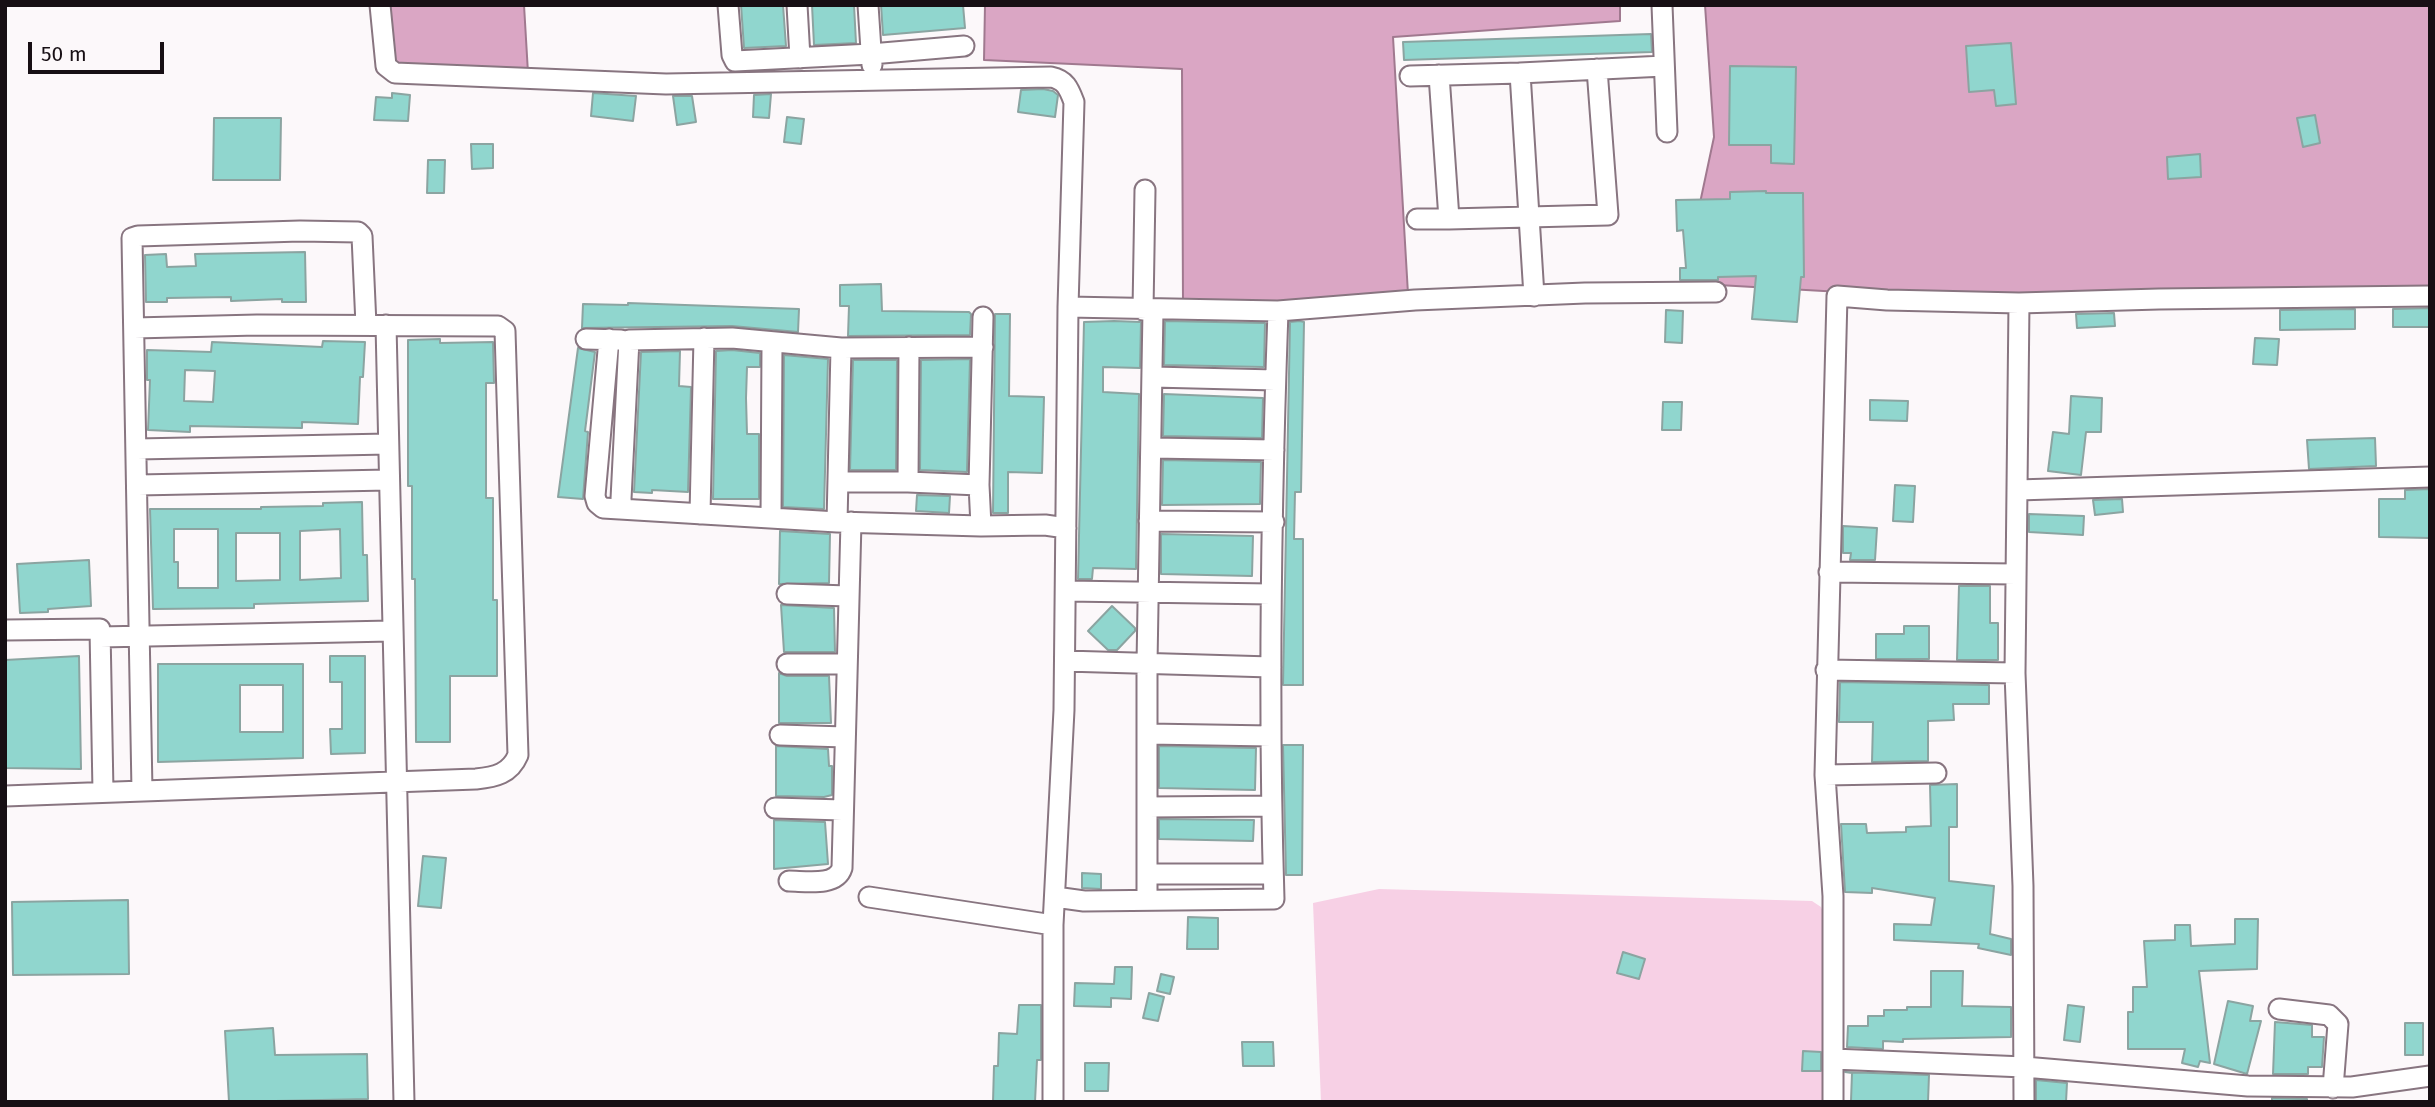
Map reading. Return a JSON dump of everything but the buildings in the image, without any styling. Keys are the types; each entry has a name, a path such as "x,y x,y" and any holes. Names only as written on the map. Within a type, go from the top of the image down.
{"street":[{"path":"380,5 386,66 395,73 666,84 1051,77 1062,80 1067,85 1074,102 1068,307 1065,661 1053,925 1053,1102"},
{"path":"728,5 732,55 735,61 964,46"},
{"path":"797,5 800,58"},
{"path":"868,5 873,80"},
{"path":"1662,5 1667,132"},
{"path":"1410,76 1664,66"},
{"path":"1417,219 1608,215 1598,69"},
{"path":"1520,73 1534,296"},
{"path":"1439,75 1448,219"},
{"path":"1145,190 1148,310 1153,377 1147,664 1147,900"},
{"path":"142,791 132,239 138,236 300,231 362,234 366,325"},
{"path":"1068,307 1278,311 1415,300 1585,293 1716,292"},
{"path":"1833,1102 1833,896 1825,775 1837,296 2019,303 2430,296"},
{"path":"2019,303 2015,673 2023,886 2024,1102"},
{"path":"1055,897 1084,901 1274,899 1270,594 1278,311"},
{"path":"981,526 979,485 983,317"},
{"path":"386,325 404,1102"},
{"path":"5,796 492,777 510,769 518,755 505,332 498,326 134,328"},
{"path":"700,514 704,338"},
{"path":"586,339 732,338 772,344 841,348 983,346"},
{"path":"619,340 622,508 844,522 1045,525 1066,528"},
{"path":"771,517 772,344"},
{"path":"908,482 909,347"},
{"path":"789,881 833,879 841,873 848,596 844,522 838,482 841,348"},
{"path":"1153,377 1275,380"},
{"path":"137,449 388,444"},
{"path":"1152,448 1274,450"},
{"path":"2018,489 2430,477"},
{"path":"138,485 388,480"},
{"path":"838,482 979,485"},
{"path":"1149,521 1274,522"},
{"path":"1829,572 2016,574"},
{"path":"1066,591 1148,590 1270,594"},
{"path":"788,594 848,596"},
{"path":"5,630 100,629 103,792"},
{"path":"100,637 391,631"},
{"path":"1065,661 1271,667"},
{"path":"787,664 846,664"},
{"path":"1826,670 2015,673"},
{"path":"1148,734 1271,736"},
{"path":"780,735 845,737"},
{"path":"1825,775 1936,773"},
{"path":"1148,807 1271,806"},
{"path":"775,808 842,810"},
{"path":"1148,874 1273,874"},
{"path":"869,897 1053,925"},
{"path":"2280,1009 2329,1015 2338,1024 2345,1092"},
{"path":"1833,1059 2024,1067 2248,1094 2345,1092 2430,1076"}],"shaded area":[{"path":"386,5 524,5 528,73 394,68"},
{"path":"985,5 1620,5 1620,21 1393,37 1408,294 1291,305 1183,306 1182,69 984,60"},
{"path":"1705,5 2430,5 2430,292 2007,297 1841,292 1683,283 1714,137"},
{"path":"1379,889 1812,901 1821,907 1827,922 1824,1102 1321,1102 1313,903"}]}
